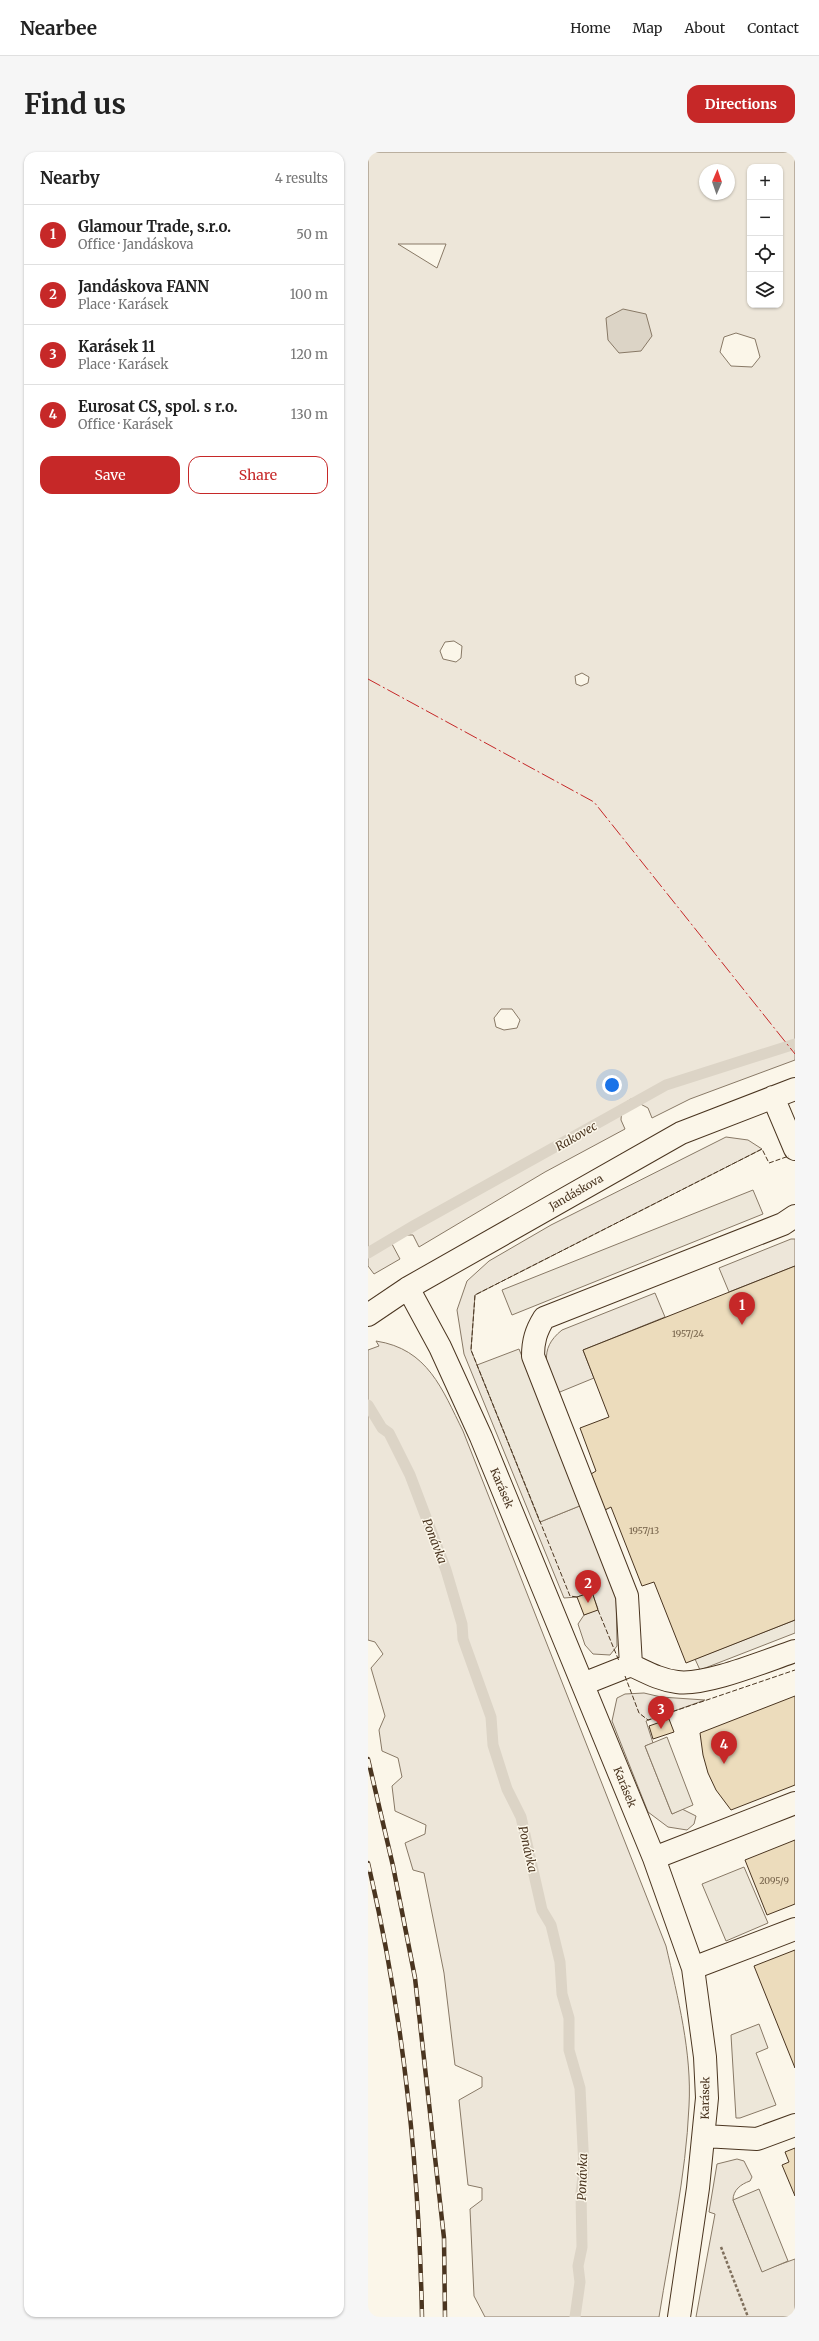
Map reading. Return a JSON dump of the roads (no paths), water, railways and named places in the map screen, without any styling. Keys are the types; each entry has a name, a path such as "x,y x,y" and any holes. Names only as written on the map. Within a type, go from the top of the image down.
{"street":[{"name":"Jandáskova","path":"368,1315 408,1288 681,1132 795,1089"},
{"path":"773,1097 795,1149"},
{"path":"631,1665 632,1642 627,1596 533,1356 533,1341 537,1328 544,1318 783,1224 795,1216"},
{"name":"Karásek","path":"408,1288 440,1347 481,1437 654,1858 693,1968 706,2070 707,2098 704,2136 679,2317"},
{"path":"583,1684 631,1665 661,1678 677,1682 698,1682 795,1651"},
{"path":"654,1858 795,1803"},
{"path":"693,1968 795,1930"},
{"path":"704,2136 757,2140 795,2125"}],"waterway":[{"name":"Rakovec","path":"368,1253 415,1225 666,1085 795,1044"},
{"name":"Ponávka","path":"368,1405 382,1428 389,1433 410,1475 446,1570 462,1624 463,1639 491,1717 493,1745 507,1789 521,1817 542,1910 551,1925 560,1962 562,1994 569,2018 569,2050 580,2088 584,2168 581,2193 582,2247 578,2266 580,2282 575,2317"}],"railway":[{"path":"368,1759 393,1866 415,1978 444,2238 445,2317"},
{"path":"368,1863 391,1975 407,2088 417,2202 422,2317"}],"place":[{"name":"Glamour Trade, s.r.o.","path":"742,1325"},
{"name":"Jandáskova FANN","path":"588,1603"},
{"name":"Karásek 11","path":"661,1729"},
{"name":"Eurosat CS, spol. s r.o.","path":"724,1764"}]}
